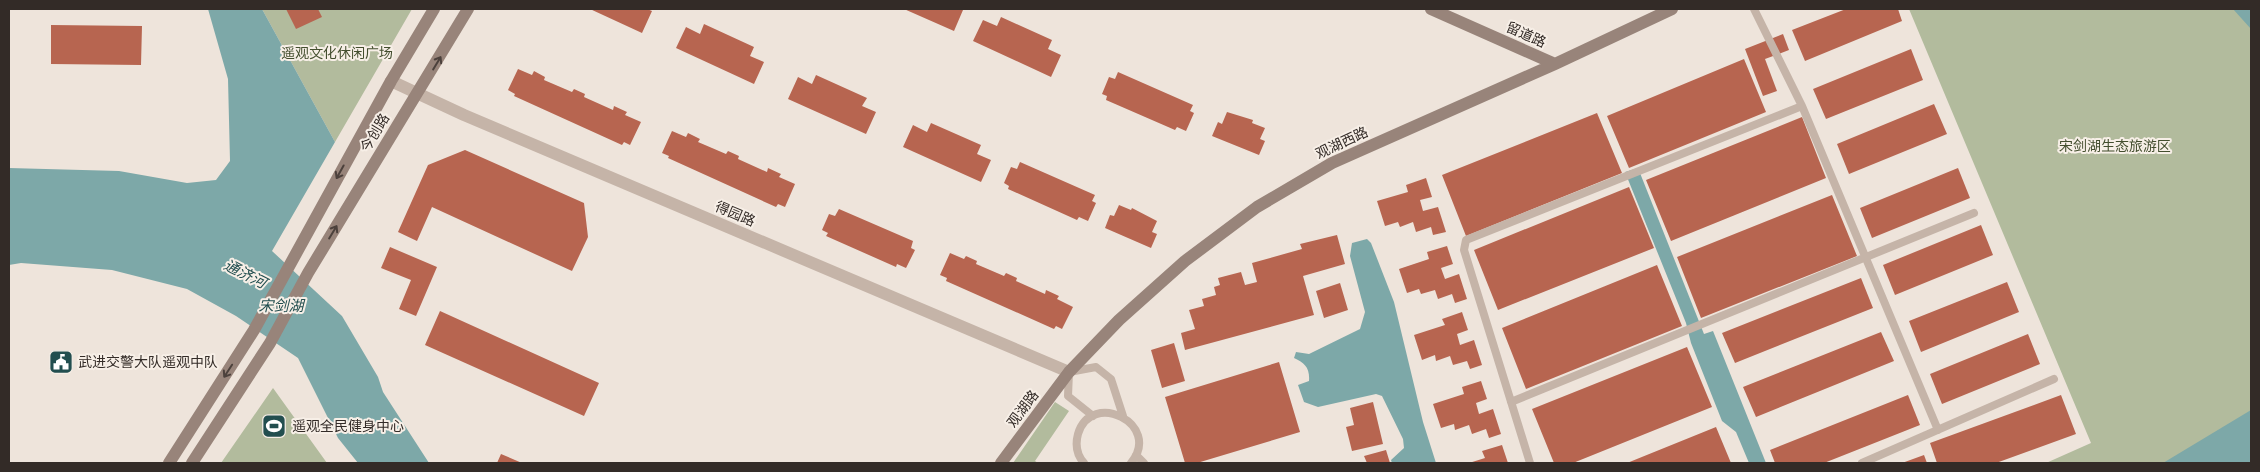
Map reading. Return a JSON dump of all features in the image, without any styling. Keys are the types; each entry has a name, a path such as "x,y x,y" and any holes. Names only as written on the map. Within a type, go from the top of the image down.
{"main road":[{"name":"今创路","path":"169,463 254,330 391,81 434,9"},
{"name":"今创路","path":"192,463 270,342 308,273 468,9"},
{"name":"留道路","path":"1431,9 1554,64"},
{"name":"观湖西路","path":"1069,372 1119,320 1185,261 1257,207 1332,163 1672,9"},
{"name":"观湖路","path":"1001,463 1069,372"}],"street":[{"name":"得园路","path":"391,81 417,94 1069,372"}],"lane":[{"path":"1754,9 1802,106 1938,430"},
{"path":"1530,463 1464,250 1466,240 1802,106"},
{"path":"1512,402 1974,213"},
{"path":"1093,416 1068,396 1069,372 1096,367 1111,379 1123,416 1131,423 1136,432 1138,442 1136,455 1131,463"},
{"path":"1862,463 2054,379"},
{"path":"1084,463 1077,450 1077,440 1079,430 1085,422 1093,416 1103,413 1123,416"},
{"path":"1136,455 1144,463"}],"green space":[{"name":"遥观文化休闲广场","path":"262,9 412,9 335,142"},
{"name":"宋剑湖生态旅游区","path":"1909,9 2251,9 2251,463 2046,463 2091,443"},
{"name":"遥观全民健身中心","path":"273,388 327,463 221,463"},
{"path":"1055,402 1069,411 1035,461 1038,463 1013,463"}],"water":[{"path":"208,9 262,9 335,142 272,251 342,316 378,377 383,392 429,463 358,463 338,438 298,358 236,316 187,289 112,270 21,263 9,265 9,168 119,171 187,183 216,180 230,161 228,79"},
{"path":"2233,9 2251,9 2251,29"},
{"path":"1638,168 1704,334 1713,331 1766,463 1749,463 1736,432 1722,421 1691,343 1686,323 1625,172"},
{"path":"1367,239 1371,243 1394,302 1423,422 1436,463 1392,463 1391,460 1404,448 1403,439 1382,396 1376,394 1318,407 1304,402 1298,385 1309,381 1309,373 1306,366 1294,358 1296,352 1309,354 1360,329 1365,312 1350,256 1352,243"},
{"path":"2251,410 2251,463 2163,463"}],"building":[{"path":"286,9 318,9 322,17 296,29"},
{"path":"590,9 647,9 652,11 642,33"},
{"path":"904,9 960,9 963,10 954,31"},
{"path":"1846,9 1898,9 1902,21 1805,61 1792,30"},
{"path":"1001,17 1052,40 1048,49 1061,55 1051,77 973,41 983,20 997,26"},
{"path":"704,24 754,47 750,56 764,62 754,84 676,48 686,27 700,34"},
{"path":"51,25 142,26 141,65 51,64"},
{"path":"1783,34 1789,50 1765,59 1777,91 1763,96 1745,49"},
{"path":"1911,49 1923,80 1826,119 1813,89"},
{"path":"1744,59 1766,112 1629,168 1607,116"},
{"path":"518,69 532,75 534,71 545,77 544,80 572,92 574,89 585,94 584,97 613,110 614,106 627,112 625,115 641,122 630,145 624,142 622,145 514,96 515,94 508,90"},
{"path":"1118,72 1193,105 1190,111 1194,113 1186,131 1177,127 1175,130 1106,100 1107,96 1102,94 1109,77 1115,79"},
{"path":"816,75 867,98 862,106 876,112 866,134 788,99 798,77 812,84"},
{"path":"1934,104 1947,134 1849,174 1837,144"},
{"path":"1227,112 1253,120 1252,123 1265,128 1260,139 1265,141 1259,155 1212,136 1218,122 1222,124"},
{"path":"1597,113 1622,173 1466,236 1442,175"},
{"path":"1802,117 1826,178 1671,241 1646,180"},
{"path":"931,123 981,145 977,154 991,160 981,182 903,147 913,125 927,132"},
{"path":"672,131 686,137 688,133 700,139 698,142 726,154 728,151 739,156 738,159 767,172 768,168 781,174 779,177 795,184 785,207 778,204 776,207 668,158 669,156 662,153"},
{"path":"465,150 584,203 588,237 572,271 432,207 417,241 398,232 428,165"},
{"path":"1020,162 1095,195 1092,201 1096,203 1088,221 1079,217 1077,220 1008,189 1009,186 1004,183 1011,167 1017,169"},
{"path":"1958,168 1970,198 1872,238 1860,208"},
{"path":"1426,178 1432,197 1420,200 1423,211 1438,207 1446,232 1433,235 1431,227 1416,232 1413,222 1400,227 1398,222 1385,226 1377,201 1408,192 1406,185"},
{"path":"1629,187 1654,248 1498,310 1474,250"},
{"path":"1832,195 1857,256 1701,318 1677,257"},
{"path":"1119,205 1131,210 1132,208 1157,221 1152,232 1157,234 1151,248 1105,228 1110,215 1114,216"},
{"path":"839,209 913,241 911,248 915,250 906,268 897,264 896,267 826,236 828,233 822,230 829,214 835,216"},
{"path":"1981,225 1993,255 1895,295 1883,265"},
{"path":"1337,235 1345,264 1303,276 1314,315 1185,350 1181,333 1195,329 1189,310 1204,306 1202,299 1216,295 1214,287 1220,285 1218,278 1241,272 1245,285 1257,282 1252,263 1302,249 1300,244"},
{"path":"1447,246 1453,264 1441,268 1445,279 1459,274 1467,299 1455,303 1452,294 1438,299 1435,290 1421,294 1419,289 1407,293 1399,269 1429,259 1427,252"},
{"path":"390,247 437,267 416,316 399,309 411,280 381,268"},
{"path":"950,253 964,259 966,256 977,261 976,264 1004,276 1006,273 1017,278 1016,281 1045,294 1046,290 1059,296 1057,299 1073,307 1062,329 1056,326 1054,329 946,281 947,278 940,275"},
{"path":"1657,265 1682,326 1526,389 1502,328"},
{"path":"1861,278 1873,308 1735,363 1722,333"},
{"path":"2007,282 2019,312 1921,352 1909,321"},
{"path":"1340,283 1348,310 1324,318 1316,291"},
{"path":"440,311 599,383 584,416 425,345"},
{"path":"1462,312 1468,330 1457,334 1460,345 1474,340 1482,365 1470,369 1467,361 1453,365 1450,356 1436,361 1435,355 1422,360 1414,335 1445,325 1442,319"},
{"path":"1881,332 1894,361 1756,417 1743,387"},
{"path":"2028,334 2040,364 1942,404 1930,374"},
{"path":"1174,343 1185,381 1162,388 1151,350"},
{"path":"1687,347 1712,407 1573,463 1554,463 1532,409"},
{"path":"1279,362 1300,432 1197,463 1185,463 1165,397"},
{"path":"1481,381 1487,399 1476,403 1479,414 1493,409 1501,434 1489,438 1486,429 1472,434 1469,425 1455,430 1454,424 1441,428 1433,404 1464,394 1462,387"},
{"path":"1908,395 1920,425 1824,463 1775,463 1770,450"},
{"path":"2061,395 2076,434 1996,463 1937,463 1930,443"},
{"path":"1373,402 1383,444 1352,451 1346,427 1354,425 1350,408"},
{"path":"1716,427 1731,463 1627,463"},
{"path":"1502,445 1508,463 1469,463 1485,458 1482,451"},
{"path":"1386,450 1390,463 1367,463 1364,456"},
{"path":"501,454 522,463 497,463"},
{"path":"1924,455 1927,463 1902,463"}],"place":[{"name":"武进交警大队遥观中队","path":"61,362"},
{"name":"遥观全民健身中心","path":"274,426"}],"water label":[{"name":"通济河","path":"245,274"},
{"name":"宋剑湖","path":"281,306"}]}
